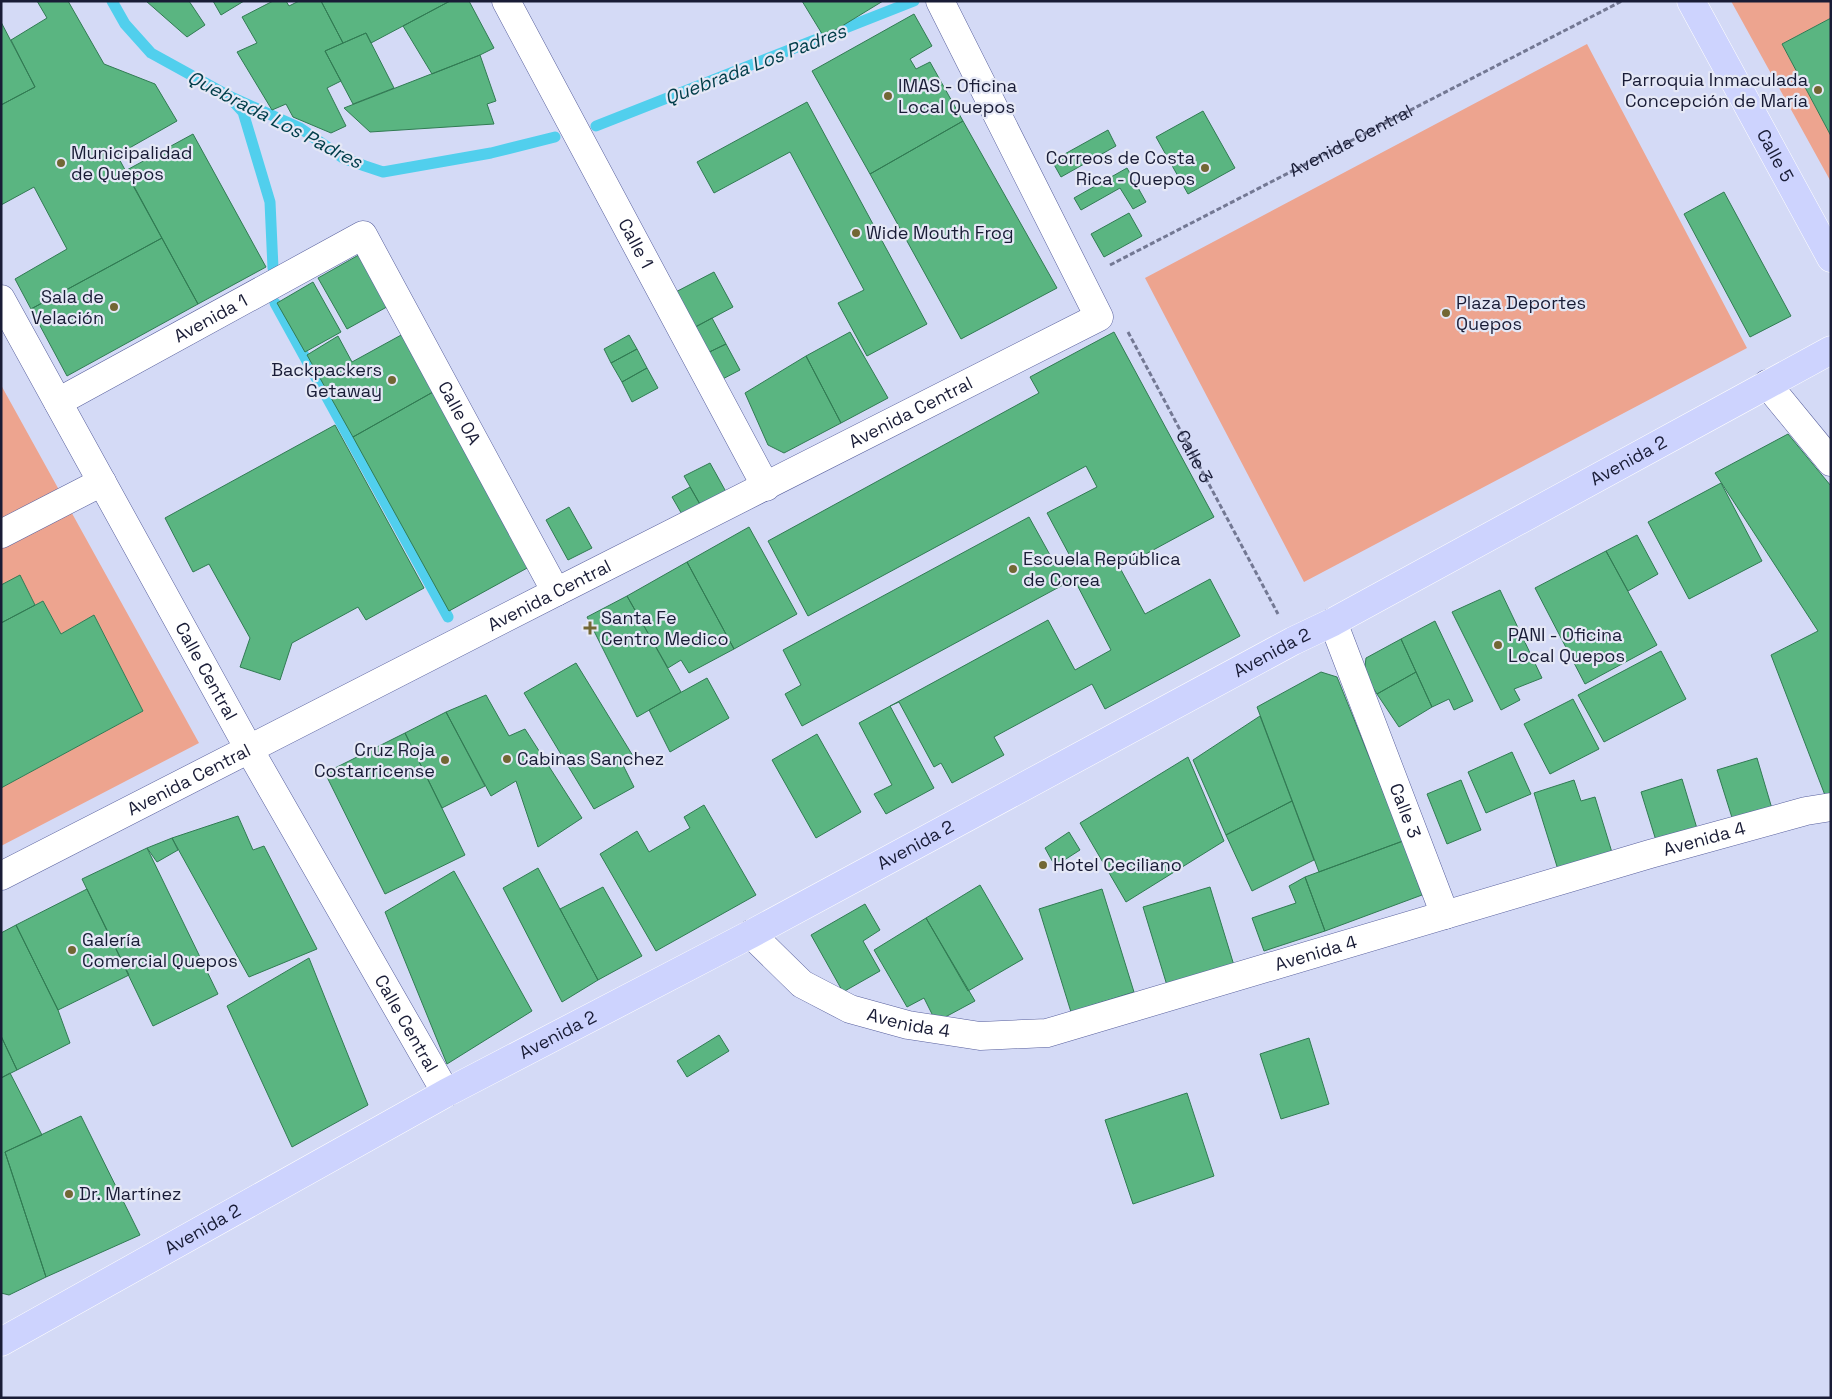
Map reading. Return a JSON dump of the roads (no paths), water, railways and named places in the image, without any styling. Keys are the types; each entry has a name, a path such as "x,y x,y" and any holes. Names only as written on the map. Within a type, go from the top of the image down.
{"main road":[{"name":"Calle 5","path":"1691,1 1831,258"},
{"name":"Avenida 2","path":"1,1342 446,1093 751,934 1293,641 1333,622 1831,350"}],"street":[{"name":"Calle 1","path":"506,1 766,487"},
{"name":"Avenida Central","path":"1,876 1099,317 940,1"},
{"name":"Avenida 1","path":"58,402 364,234"},
{"name":"Calle 0A","path":"364,234 556,592"},
{"name":"Calle Central","path":"1,299 249,750 446,1093"},
{"path":"1767,384 1831,462"},
{"path":"1,534 102,482"},
{"name":"Calle 3","path":"1333,622 1446,915"},
{"name":"Avenida 4","path":"751,934 802,984 850,1009 908,1025 980,1036 1047,1033 1650,854 1806,811 1831,808"}],"waterway":[{"name":"Quebrada Los Padres","path":"112,1 125,24 151,53 229,96 300,128 343,158 383,172 491,153 555,137"},
{"name":"Quebrada Los Padres","path":"596,126 914,1"},
{"path":"231,99 243,112 270,202 273,268"},
{"path":"275,303 448,617"}],"place":[{"name":"Parroquia Inmaculada Concepción de María","path":"1818,90"},
{"name":"IMAS - Oficina Local Quepos","path":"888,96"},
{"name":"Municipalidad de Quepos","path":"61,163"},
{"name":"Correos de Costa Rica - Quepos","path":"1205,168"},
{"name":"Wide Mouth Frog","path":"856,233"},
{"name":"Sala de Velación","path":"114,307"},
{"name":"Plaza Deportes Quepos","path":"1446,313"},
{"name":"Backpackers Getaway","path":"392,380"},
{"name":"Escuela República de Corea","path":"1013,569"},
{"name":"Santa Fe Centro Medico","path":"590,628"},
{"name":"PANI - Oficina Local Quepos","path":"1498,645"},
{"name":"Cabinas Sanchez","path":"507,759"},
{"name":"Cruz Roja Costarricense","path":"445,760"},
{"name":"Hotel Ceciliano","path":"1043,865"},
{"name":"Galería Comercial Quepos","path":"72,950"},
{"name":"Dr. Martínez","path":"69,1194"}]}
